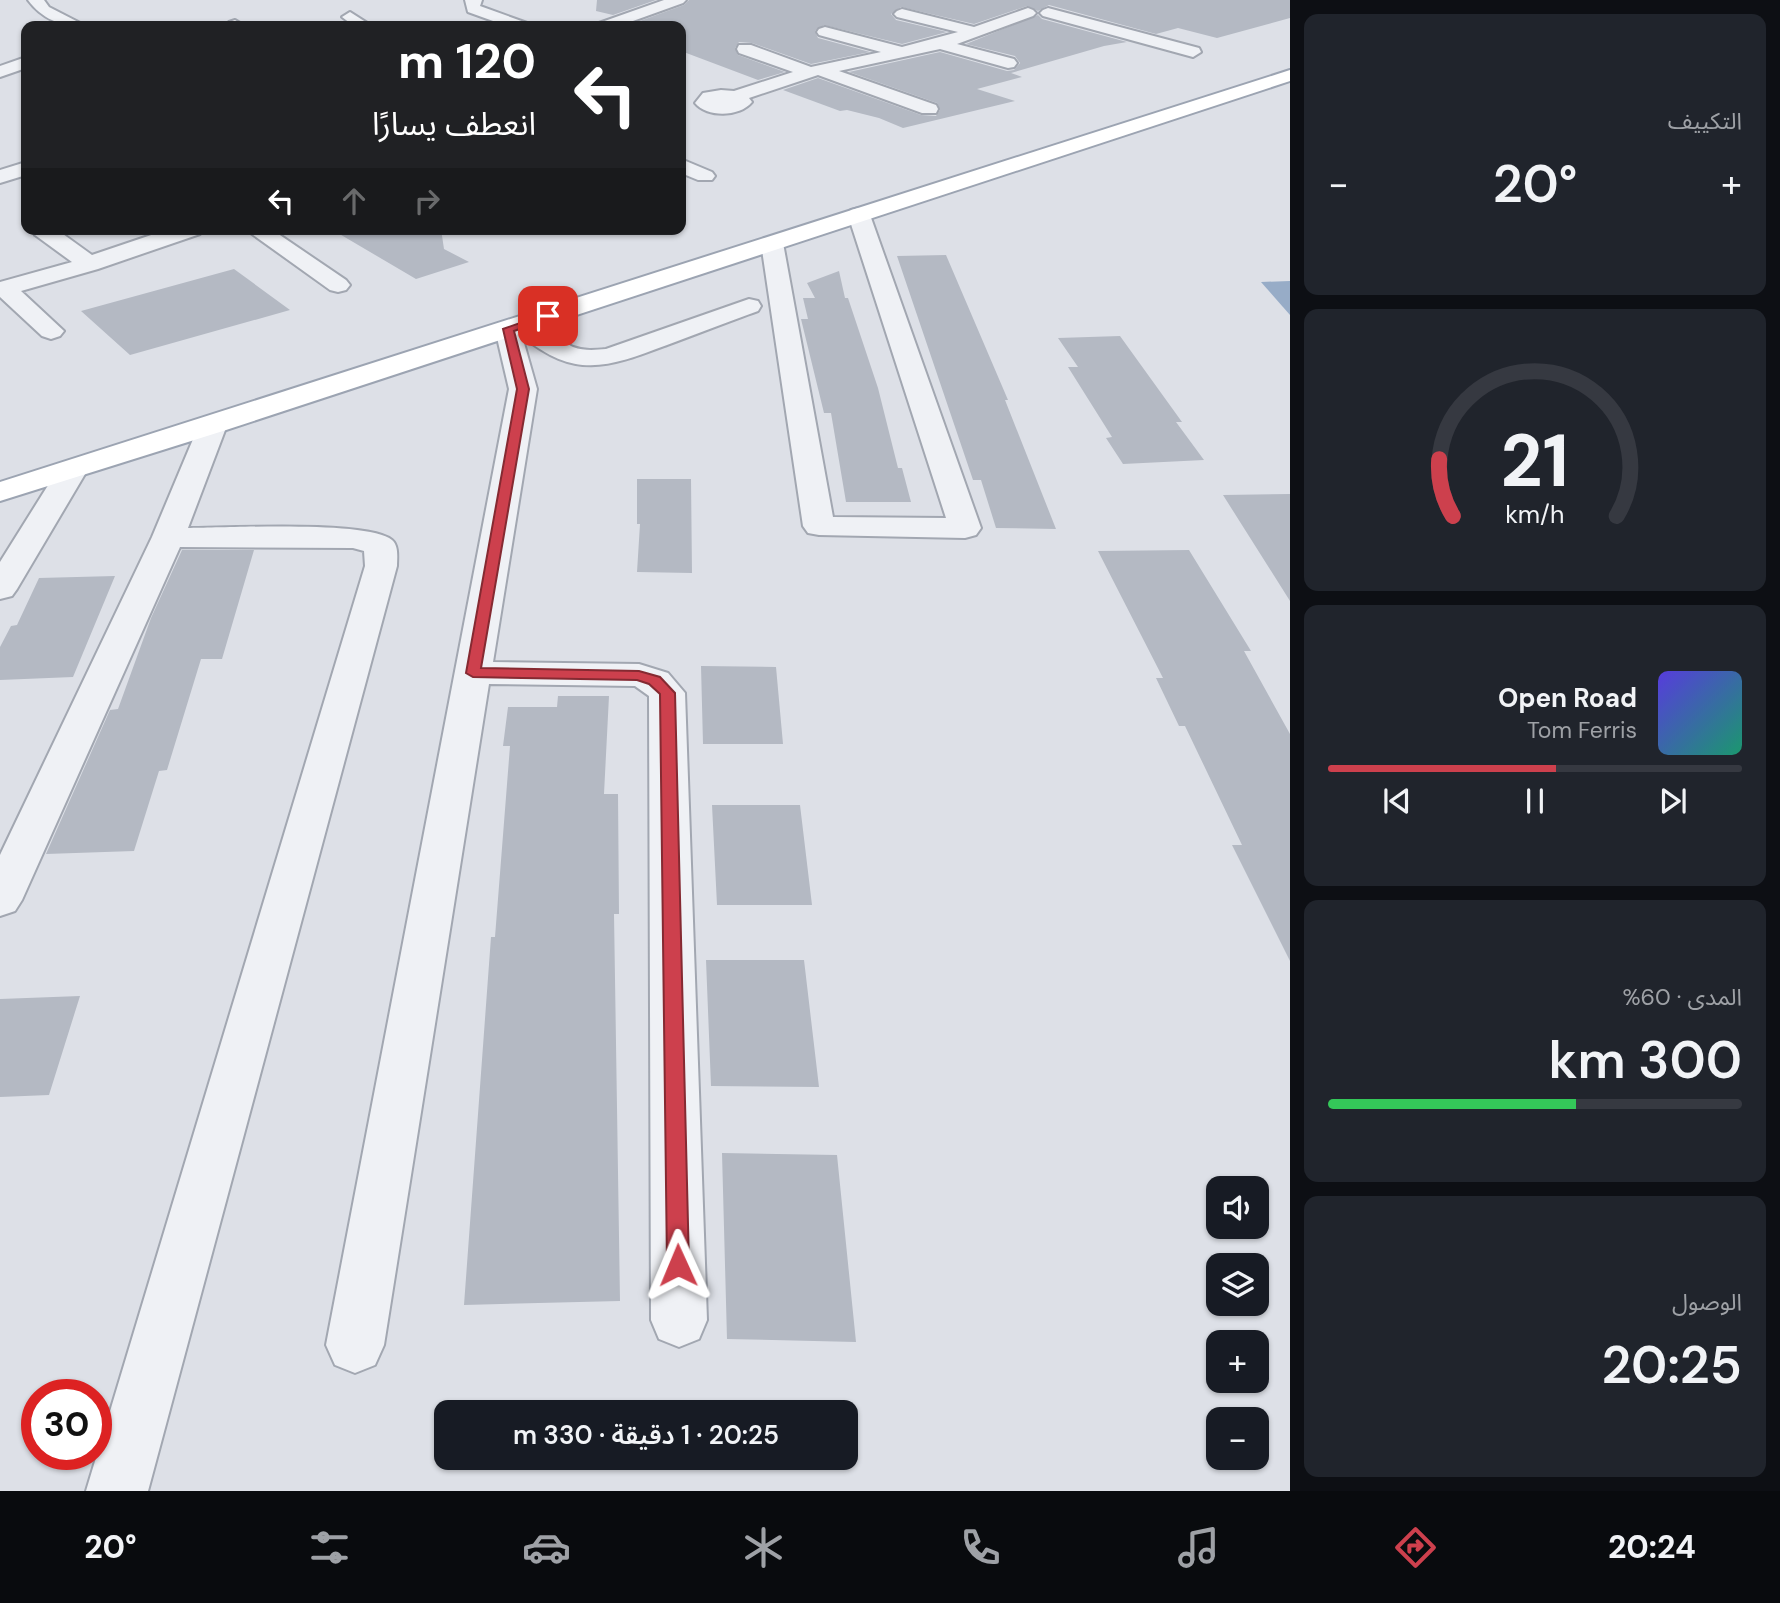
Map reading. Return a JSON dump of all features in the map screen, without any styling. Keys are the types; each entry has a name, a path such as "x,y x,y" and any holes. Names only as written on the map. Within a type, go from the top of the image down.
{"main road":[{"path":"0,492 1290,75"}],"street":[{"path":"36,0 44,10 67,21"},
{"path":"474,0 471,2 473,9 507,21"},
{"path":"633,21 678,0"},
{"path":"621,21 691,0"},
{"path":"1048,10 1072,2"},
{"path":"625,3 655,10"},
{"path":"690,90 722,108 742,104 742,100 735,97 814,71 940,44 976,32 1020,8 1048,10 1193,52"},
{"path":"902,14 976,32"},
{"path":"350,17 356,21"},
{"path":"825,32 906,53"},
{"path":"940,44 1008,63"},
{"path":"745,49 929,109"},
{"path":"0,72 21,64"},
{"path":"686,108 708,101"},
{"path":"686,167 705,176"},
{"path":"0,177 21,170"},
{"path":"0,182 21,176"},
{"path":"772,243 819,526 965,528 859,215"},
{"path":"50,235 90,264"},
{"path":"2,288 90,264 175,235"},
{"path":"265,235 338,285"},
{"path":"2,288 51,331"},
{"path":"516,326 561,353 578,358 600,358 749,306"},
{"path":"355,1346 523,389 516,326"},
{"path":"0,900 168,537 214,425"},
{"path":"0,589 74,469"},
{"path":"117,1491 381,566 380,546 356,538 168,537"},
{"path":"473,673 639,675 654,681 667,693 679,1320"}],"water":[{"path":"1290,281 1290,315 1261,282"}],"building":[{"path":"597,0 656,0 613,15 596,11"},
{"path":"689,0 1290,0 1290,18 1217,38 1178,28 1156,34 1049,5 1038,11 1027,6 974,24 901,7 891,14 896,20 947,32 902,44 824,25 815,31 818,38 870,52 811,64 752,43 739,42 735,48 738,55 785,72 758,80 686,53 686,21 640,21 684,5"},
{"path":"1038,15 1042,19 1127,42 1011,73 1022,77 977,89 1015,101 903,128 879,118 847,110 840,111 783,90 818,78 921,115 936,116 940,110 937,103 849,72 940,52 1007,71 1014,70 1020,63 1015,56 966,44"},
{"path":"341,235 442,235 444,249 469,262 416,279"},
{"path":"946,255 1008,400 1005,400 1056,529 996,528 981,480 973,480 897,256"},
{"path":"234,269 290,310 130,355 81,311"},
{"path":"839,271 845,298 848,298 878,388 898,468 902,468 911,502 846,502 831,413 824,413 801,319 808,319 803,298 815,298 807,283"},
{"path":"1120,336 1182,422 1176,422 1204,460 1123,464 1106,438 1112,437 1068,367 1078,367 1058,338"},
{"path":"637,479 691,479 692,573 637,572 640,524 637,524"},
{"path":"1290,494 1290,601 1223,495"},
{"path":"182,550 254,550 222,659 201,659 167,770 159,771 134,851 46,854 110,710 118,709 151,618"},
{"path":"1189,550 1251,651 1244,651 1290,734 1290,961 1232,845 1242,845 1185,726 1179,726 1156,678 1163,678 1098,551"},
{"path":"115,576 73,677 0,680 0,647 11,626 17,625 39,578"},
{"path":"701,666 776,667 783,744 703,744"},
{"path":"558,696 609,696 604,794 618,794 619,914 614,914 620,1301 464,1305 491,937 495,937 510,746 503,746 508,707 557,707"},
{"path":"712,805 800,805 812,905 717,905"},
{"path":"706,960 804,960 819,1087 711,1086"},
{"path":"80,996 49,1095 0,1097 0,999"},
{"path":"722,1153 837,1155 856,1342 727,1339"}],"route":[{"path":"548,316 508,329 523,389 473,673 639,675 654,681 667,693 678,1265"}]}
